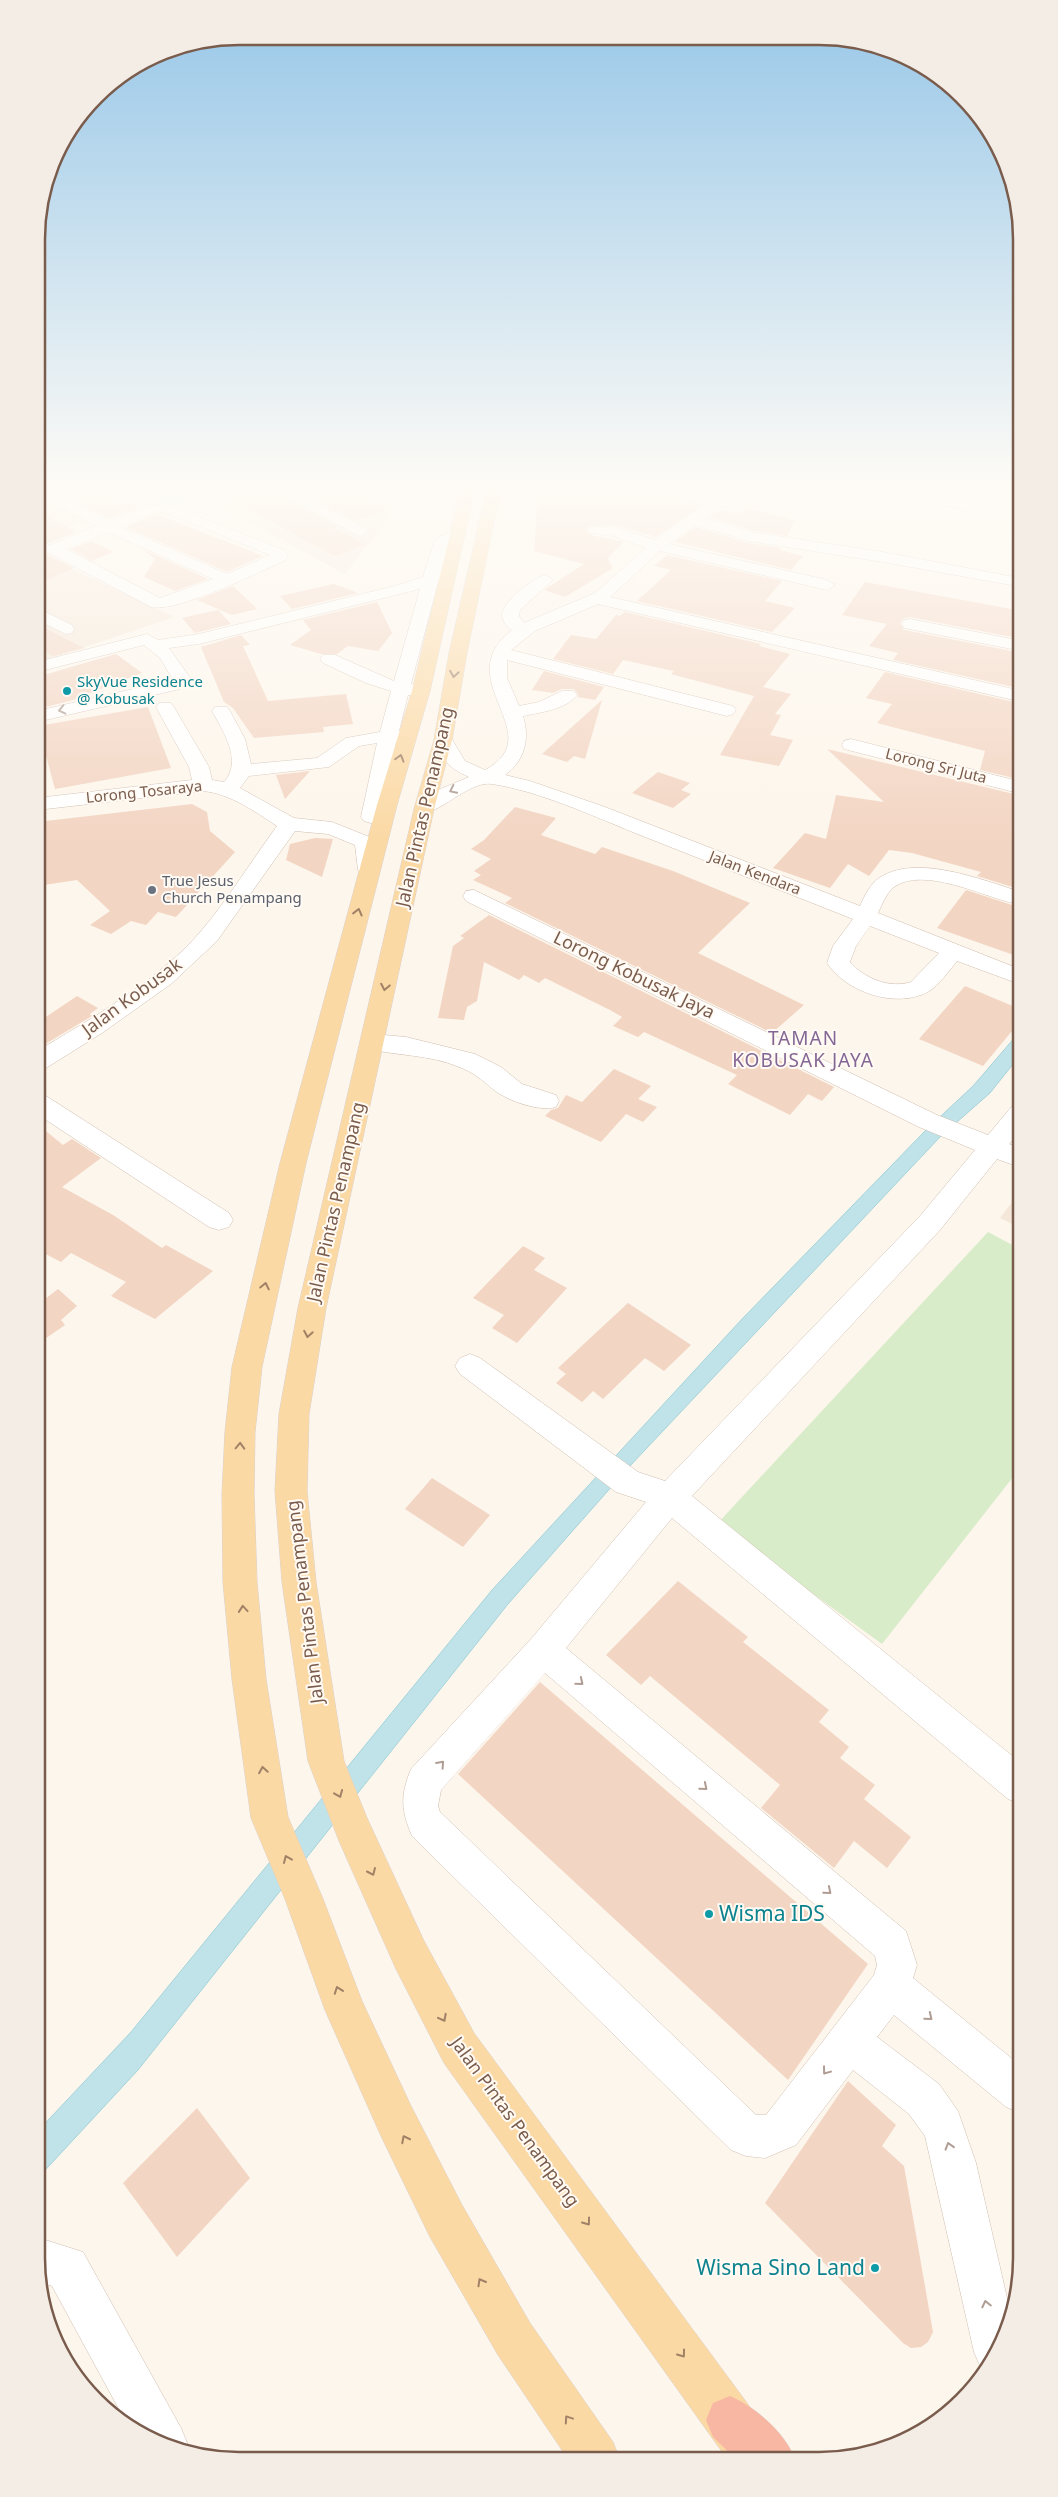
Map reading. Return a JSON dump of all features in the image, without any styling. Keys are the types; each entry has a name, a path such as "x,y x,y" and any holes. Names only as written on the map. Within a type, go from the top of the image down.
{"highway":[{"path":"730,2420 763,2452"}],"main road":[{"name":"Jalan Pintas Penampang","path":"397,737 421,691 432,606"},
{"name":"Jalan Pintas Penampang","path":"469,606 458,653 444,740 424,809 312,1308 294,1414 292,1491 299,1582 326,1761 352,1828 410,1955 459,2048 730,2420 751,2452"},
{"path":"379,811 369,870 295,1155 247,1367 240,1432 238,1494 240,1582 249,1679 270,1818 304,1900 345,2010 396,2121 446,2221 514,2339 591,2452"}],"street":[{"path":"162,650 252,625 334,606"},
{"path":"379,811 397,737 401,689 429,606"},
{"path":"514,606 510,616 512,623 524,631"},
{"path":"424,809 450,791 486,778 502,766 513,754 517,733 514,712 498,678 500,653 509,642 524,631 581,606"},
{"path":"624,606 1013,695"},
{"path":"240,612 252,625"},
{"path":"45,617 66,629"},
{"path":"910,624 1013,644"},
{"path":"45,666 137,640 151,640 162,650 182,677 178,683 45,714"},
{"path":"500,653 727,710"},
{"path":"329,659 378,683 401,689 421,691"},
{"path":"514,712 544,706 568,695"},
{"path":"165,707 199,767 203,785"},
{"path":"222,711 238,741 241,771 236,782 227,789"},
{"path":"241,771 322,763 353,742 397,737"},
{"name":"Jalan Kendara","path":"444,740 452,759 458,765 486,778 523,785 566,800 1013,974"},
{"name":"Lorong Sri Juta","path":"851,745 1013,786"},
{"name":"Lorong Tosaraya","path":"45,803 203,785 227,789 239,794 289,824 332,828 354,824 379,811"},
{"name":"Jalan Kobusak","path":"45,1057 94,1028 163,979 209,936 289,824"},
{"name":"Lorong Tosaraya","path":"332,828 365,842 369,870"},
{"path":"954,950 920,986 905,990 875,987 844,972 838,963 839,953 865,917 886,883 912,874 943,877 1013,897"},
{"name":"Lorong Kobusak Jaya","path":"474,896 928,1121 956,1134 1013,1155"},
{"path":"373,1042 413,1046 466,1060 492,1073 503,1084 513,1090 547,1101"},
{"path":"45,1108 219,1220"},
{"path":"543,1650 892,1945 897,1965 891,1986 781,2130 765,2137 746,2135 425,1823 420,1806 424,1782 543,1650 670,1497 930,1223 1013,1122"},
{"path":"470,1366 628,1482 670,1497 1013,1779"},
{"path":"891,1986 1013,2085"},
{"path":"849,2041 924,2099 943,2126 954,2163 994,2341"},
{"path":"45,2262 67,2268 158,2434"}],"shaded area":[{"path":"45,606 150,606 175,617 45,660"},
{"path":"1013,1201 1013,1224 1000,1218"}],"green space":[{"path":"988,1232 1013,1245 1013,1477 882,1644 717,1524"}],"water":[{"path":"1013,1039 1013,1064 990,1093 940,1137 629,1467 508,1604 138,2070 45,2170 45,2123 131,2032 492,1590 742,1319 926,1130 973,1086"}],"building":[{"path":"210,606 253,606 257,609 232,615"},
{"path":"289,606 306,606 292,609"},
{"path":"363,606 379,606 392,633 378,651 348,646 337,654 321,654 290,645 311,630 303,620"},
{"path":"657,606 784,606 795,608 772,632"},
{"path":"849,606 992,606 1013,609 1013,637 910,617 904,618 900,623 904,630 1013,651 1013,687 893,660 898,653 869,646 887,624 842,615"},
{"path":"218,610 231,624 195,633 182,618"},
{"path":"625,612 761,644 759,646 790,654 763,687 791,694 775,714 781,715 770,735 793,740 779,766 720,755 754,696 671,674 674,671 623,660 613,674 553,659 571,635 596,639 616,615 620,616"},
{"path":"45,628 84,648 53,656 45,652"},
{"path":"241,635 250,645 243,646 268,701 346,694 353,724 323,727 324,732 254,738 233,708 224,702 201,647"},
{"name":"SkyVue Residence @ Kobusak","path":"116,654 142,673 70,701 45,707 45,675"},
{"path":"544,671 604,687 595,700 578,697 574,689 562,689 553,693 532,690"},
{"path":"885,672 1013,702 1013,778 980,770 985,751 877,723 892,704 866,698"},
{"path":"602,700 585,759 574,756 567,762 542,754"},
{"path":"148,707 171,768 55,789 45,752 45,725"},
{"path":"827,749 1013,794 1013,887 977,876 981,872 912,853 889,850 869,876 848,864 830,888 773,868 805,833 826,839 836,795 884,802"},
{"path":"310,771 285,799 276,775"},
{"path":"658,772 690,783 681,790 691,794 673,808 632,793"},
{"path":"192,804 207,812 210,831 235,852 176,917 158,912 146,925 131,921 111,934 90,925 110,911 77,880 45,885 45,821"},
{"path":"515,807 556,818 541,835 595,854 602,847 673,871 750,903 698,953 804,1005 772,1033 505,903 512,898 473,880 481,875 474,871 491,859 471,849 484,840"},
{"path":"315,838 333,839 322,877 286,860 290,844"},
{"path":"966,890 1013,905 1013,955 937,928"},
{"path":"489,915 834,1087 822,1101 808,1094 790,1115 728,1084 737,1075 644,1032 638,1037 613,1026 622,1017 610,1010 545,978 539,983 524,975 519,980 484,962 477,1001 467,1007 464,1020 438,1018 453,946 464,938 460,936"},
{"path":"965,986 1013,1006 1013,1030 983,1066 919,1039"},
{"path":"77,996 98,1008 90,1014 92,1016 45,1044 45,1018"},
{"path":"614,1069 651,1086 638,1099 657,1107 643,1122 626,1114 601,1142 545,1116 551,1110 558,1108 566,1095 582,1102"},
{"path":"45,1130 63,1145 72,1139 101,1158 62,1187 113,1215 162,1248 166,1245 213,1271 155,1319 111,1296 126,1282 71,1253 61,1262 45,1254"},
{"path":"523,1246 545,1258 534,1270 567,1288 517,1343 492,1328 504,1315 473,1298"},
{"path":"58,1289 77,1306 61,1320 65,1325 45,1339 45,1299"},
{"path":"628,1303 691,1345 664,1371 645,1358 603,1399 593,1391 582,1402 556,1383 566,1374 558,1368"},
{"path":"432,1478 490,1515 463,1547 405,1509"},
{"path":"678,1581 748,1637 743,1642 829,1710 819,1722 849,1747 840,1758 875,1785 864,1799 911,1837 887,1868 854,1841 834,1868 761,1808 780,1785 650,1676 641,1685 606,1655"},
{"name":"Wisma IDS","path":"540,1682 868,1964 788,2080 458,1774"},
{"name":"Wisma Sino Land","path":"848,2081 896,2125 882,2146 904,2166 933,2332 928,2342 921,2347 911,2348 903,2343 765,2203"},
{"path":"197,2108 250,2178 177,2257 123,2183"}],"place":[{"name":"SkyVue Residence @ Kobusak","path":"67,691"},
{"name":"True Jesus Church Penampang","path":"152,890"},
{"name":"Wisma IDS","path":"709,1914"},
{"name":"Wisma Sino Land","path":"875,2268"}],"district":[{"name":"TAMAN KOBUSAK JAYA","path":"803,1049"}]}
